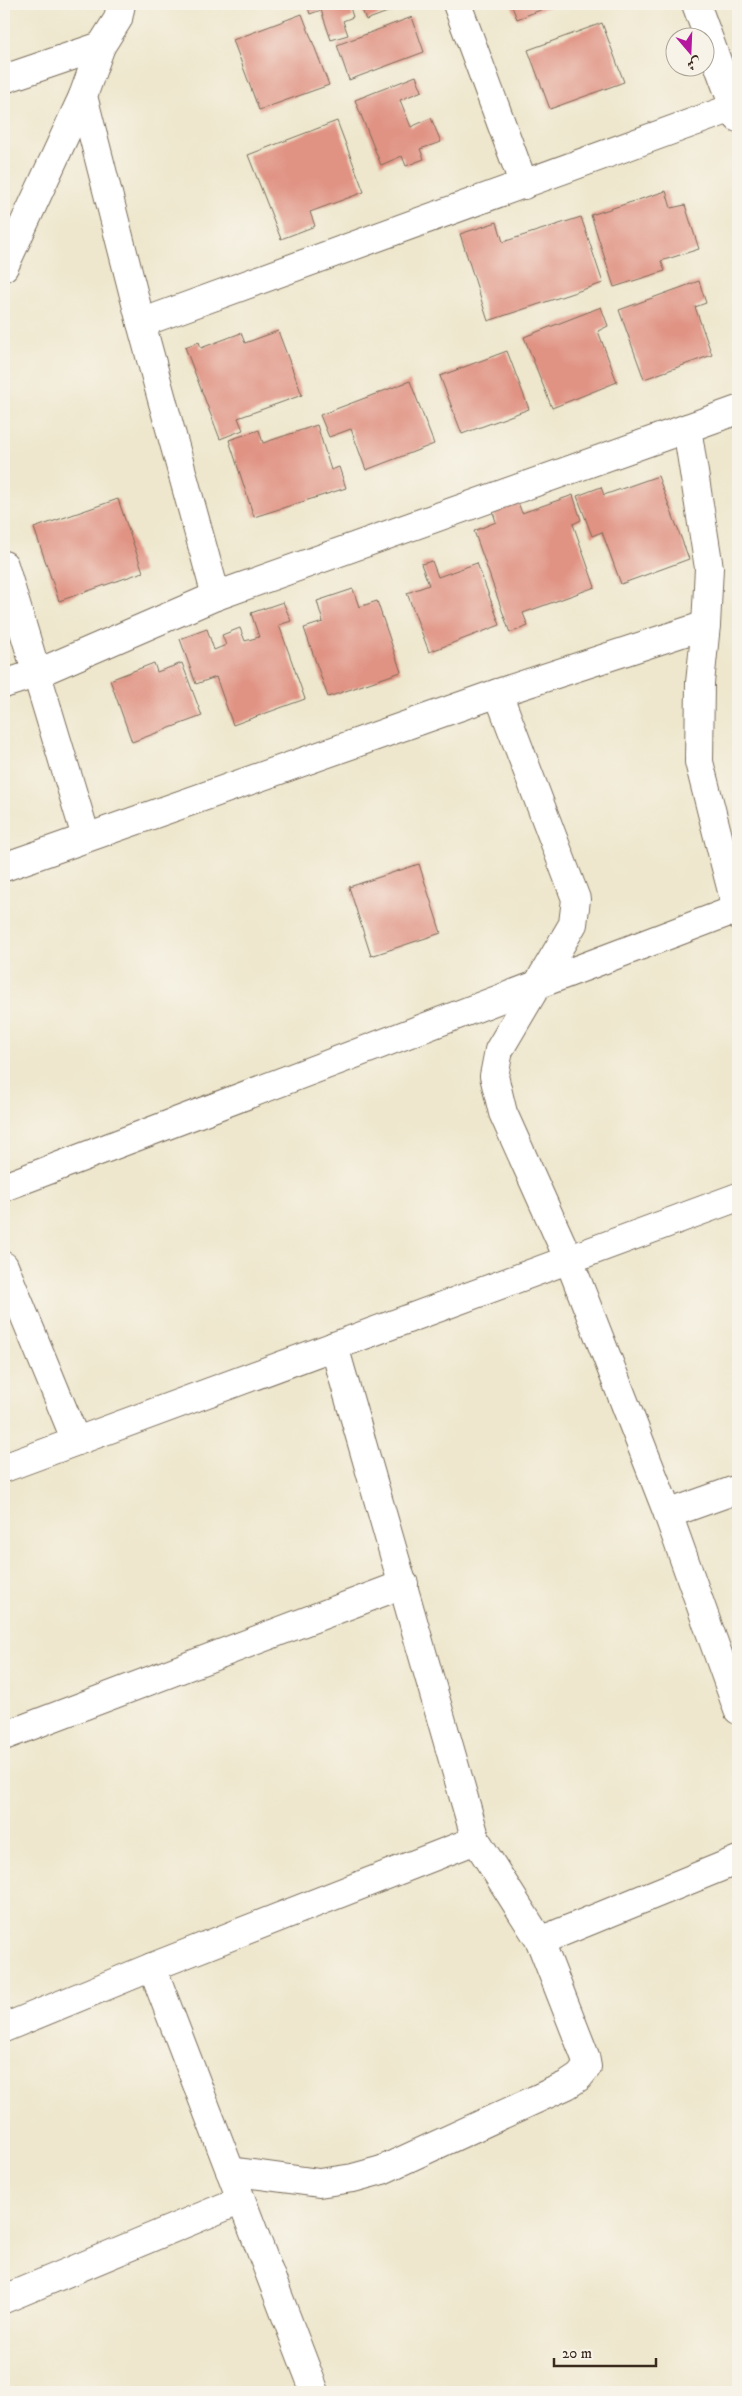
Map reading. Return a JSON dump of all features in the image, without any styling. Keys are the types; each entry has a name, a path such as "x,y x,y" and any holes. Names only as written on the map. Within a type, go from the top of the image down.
{"street":[{"path":"4,267 83,96 101,46 118,19 121,4"},
{"path":"456,4 524,186"},
{"path":"141,323 737,110 696,4"},
{"path":"4,79 101,46"},
{"path":"83,96 141,323 216,596"},
{"path":"4,684 38,673 216,596 738,410"},
{"path":"4,1186 539,983 737,912 699,762 700,683 709,568 687,428"},
{"path":"4,565 86,837"},
{"path":"4,868 86,837 498,693 706,625"},
{"path":"498,693 576,899 573,924 499,1050 494,1076 502,1112 569,1260 668,1514 738,1710"},
{"path":"4,1468 738,1197"},
{"path":"4,1266 76,1441"},
{"path":"230,2171 319,2183 353,2178 382,2170 567,2085 579,2077 587,2067 585,2056 540,1941 476,1840 404,1584 334,1346"},
{"path":"668,1514 738,1489"},
{"path":"4,1736 404,1584"},
{"path":"4,2028 152,1967 476,1840"},
{"path":"540,1941 738,1860"},
{"path":"152,1967 315,2392"},
{"path":"4,2299 241,2200"}],"building":[{"path":"307,4 349,4 353,17 343,21 348,35 331,40 321,10 310,14"},
{"path":"360,4 409,4 366,20"},
{"path":"511,4 556,4 517,19"},
{"path":"302,14 329,85 259,110 233,40"},
{"path":"412,17 424,52 349,80 337,45"},
{"path":"602,23 624,82 550,109 528,50"},
{"path":"416,76 422,91 400,100 411,127 431,118 441,142 420,149 424,159 406,166 402,156 381,165 355,100"},
{"path":"337,121 364,192 310,212 315,226 281,239 248,155"},
{"path":"666,191 671,208 685,205 699,249 661,261 665,271 614,287 591,215"},
{"path":"581,217 603,283 488,321 460,234 497,222 503,242"},
{"path":"699,281 706,303 695,307 712,355 644,379 619,310"},
{"path":"601,307 608,326 598,331 617,382 552,408 524,337"},
{"path":"278,331 302,395 238,418 243,430 220,439 185,347 199,342 201,348 241,333 245,343"},
{"path":"507,351 529,409 462,434 440,376"},
{"path":"410,381 434,444 366,470 351,429 329,437 320,415"},
{"path":"317,425 331,470 339,467 346,488 254,517 229,440 259,430 263,443"},
{"path":"658,476 689,559 621,584 602,532 592,536 577,496 601,487 604,495"},
{"path":"573,495 581,520 573,524 595,587 523,613 528,626 510,633 474,531 496,522 492,509 517,500 522,513"},
{"path":"118,499 143,572 59,601 34,528"},
{"path":"432,561 438,577 477,563 500,625 429,652 407,593 429,585 421,564"},
{"path":"353,589 359,607 377,601 401,672 328,697 304,628 323,622 317,601"},
{"path":"283,602 291,621 279,625 305,699 233,725 216,677 196,684 180,639 207,629 214,650 226,645 222,635 240,628 245,641 259,637 251,613"},
{"path":"154,663 157,672 182,663 202,716 132,742 110,680"},
{"path":"419,864 441,933 371,956 349,887"}]}
